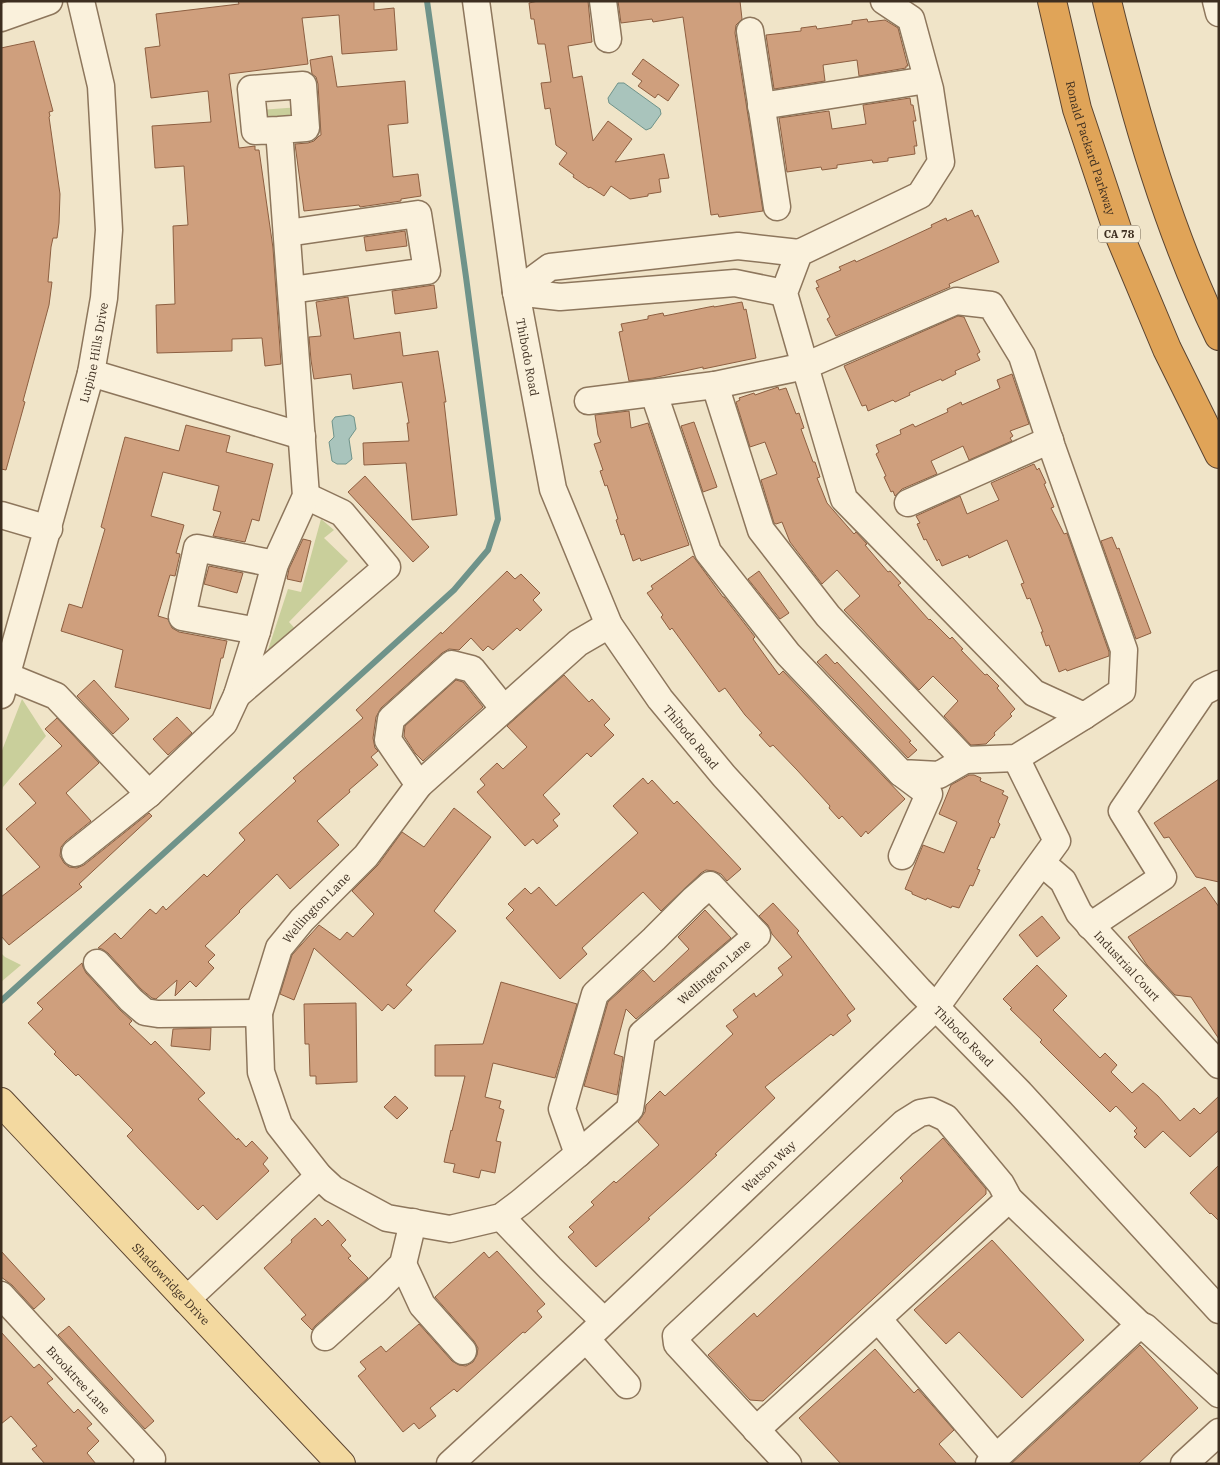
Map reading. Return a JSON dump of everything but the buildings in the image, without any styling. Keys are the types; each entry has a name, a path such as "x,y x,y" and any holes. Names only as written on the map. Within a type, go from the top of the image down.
{"highway":[{"name":"Ronald Packard Parkway","path":"1052,1 1077,109 1118,232 1167,349 1219,454"},
{"path":"1107,1 1145,146 1176,235 1219,336"}],"main road":[{"name":"Shadowridge Drive","path":"1,1102 341,1464"}],"street":[{"path":"1,18 49,1"},
{"name":"Lupine Hills Drive","path":"4,685 91,373 104,298 109,230 101,86 81,1"},
{"name":"Thibodo Road","path":"476,1 516,292 553,489 609,625 660,699 724,776 936,1007 1020,1093 1219,1310"},
{"path":"603,1 608,39"},
{"path":"516,292 550,267 738,246 799,254 920,195 942,162 927,80 911,19 884,1"},
{"path":"1216,1 1219,13"},
{"path":"750,31 777,207"},
{"path":"761,106 927,80"},
{"path":"75,853 149,794 224,723 237,695 275,564 306,496 279,130"},
{"path":"287,233 418,214 426,271 291,290"},
{"path":"799,254 784,293 844,499 1034,693 1084,716"},
{"path":"516,292 560,296 735,283 784,293"},
{"path":"588,401 715,386 806,366 956,301 990,305 1022,356 1124,650 1122,691 1016,758 965,760 939,774 901,773"},
{"path":"91,373 302,436"},
{"path":"715,386 761,530 828,616 965,760"},
{"path":"654,394 708,552 788,654 901,773 929,794 902,856"},
{"path":"908,503 1050,440"},
{"path":"237,695 387,566 342,514 306,496"},
{"path":"1,515 49,529"},
{"path":"257,630 182,617 196,548 275,564"},
{"name":"Wellington Lane","path":"578,1154 562,1109 595,994 710,885 757,935 642,1034 630,1109 578,1154 521,1202 501,1217 450,1229 388,1218 333,1189 319,1176 279,1125 261,1072 259,1013 279,948 302,920 366,856 419,785 578,643 609,625"},
{"path":"419,785 388,740 391,719 445,670 452,664 472,669 504,709"},
{"path":"1090,926 1163,877 1122,811 1203,692 1219,684"},
{"path":"4,685 56,696 149,794"},
{"name":"Watson Way","path":"450,1464 586,1339 936,1007 1057,841 1016,758"},
{"name":"Industrial Court","path":"1042,863 1063,881 1079,913 1090,926 1219,1065"},
{"path":"97,963 131,1000 145,1012 158,1014 259,1013"},
{"path":"788,1464 677,1344 676,1336 897,1130 920,1113 932,1111 946,1118 1001,1184 1009,1199 1140,1325 1145,1327 1219,1394"},
{"path":"186,1300 319,1176"},
{"path":"756,1430 1009,1199"},
{"path":"501,1217 604,1321"},
{"path":"325,1337 403,1264 413,1222"},
{"path":"403,1264 422,1305 463,1351"},
{"name":"Brooktree Lane","path":"1,1295 152,1459 147,1464"},
{"path":"878,1318 993,1460 1140,1325"},
{"path":"586,1339 627,1385"},
{"path":"1184,1464 1219,1432"}],"green space":[{"path":"300,107 301,115 281,116 281,123 261,125 260,110"},
{"path":"321,519 334,530 324,538 348,561 289,622 298,632 265,659 288,589 301,592"},
{"path":"22,699 46,736 3,787 1,794 1,753"},
{"path":"1,953 21,965 1,982"}],"water":[{"path":"618,83 624,83 660,109 661,114 651,128 646,130 609,103 608,98"},
{"path":"350,415 354,417 356,429 349,439 352,459 346,464 337,464 332,461 329,442 334,437 332,421 335,417"}],"waterway":[{"path":"1,1001 454,590 488,550 498,519 427,1"}]}
